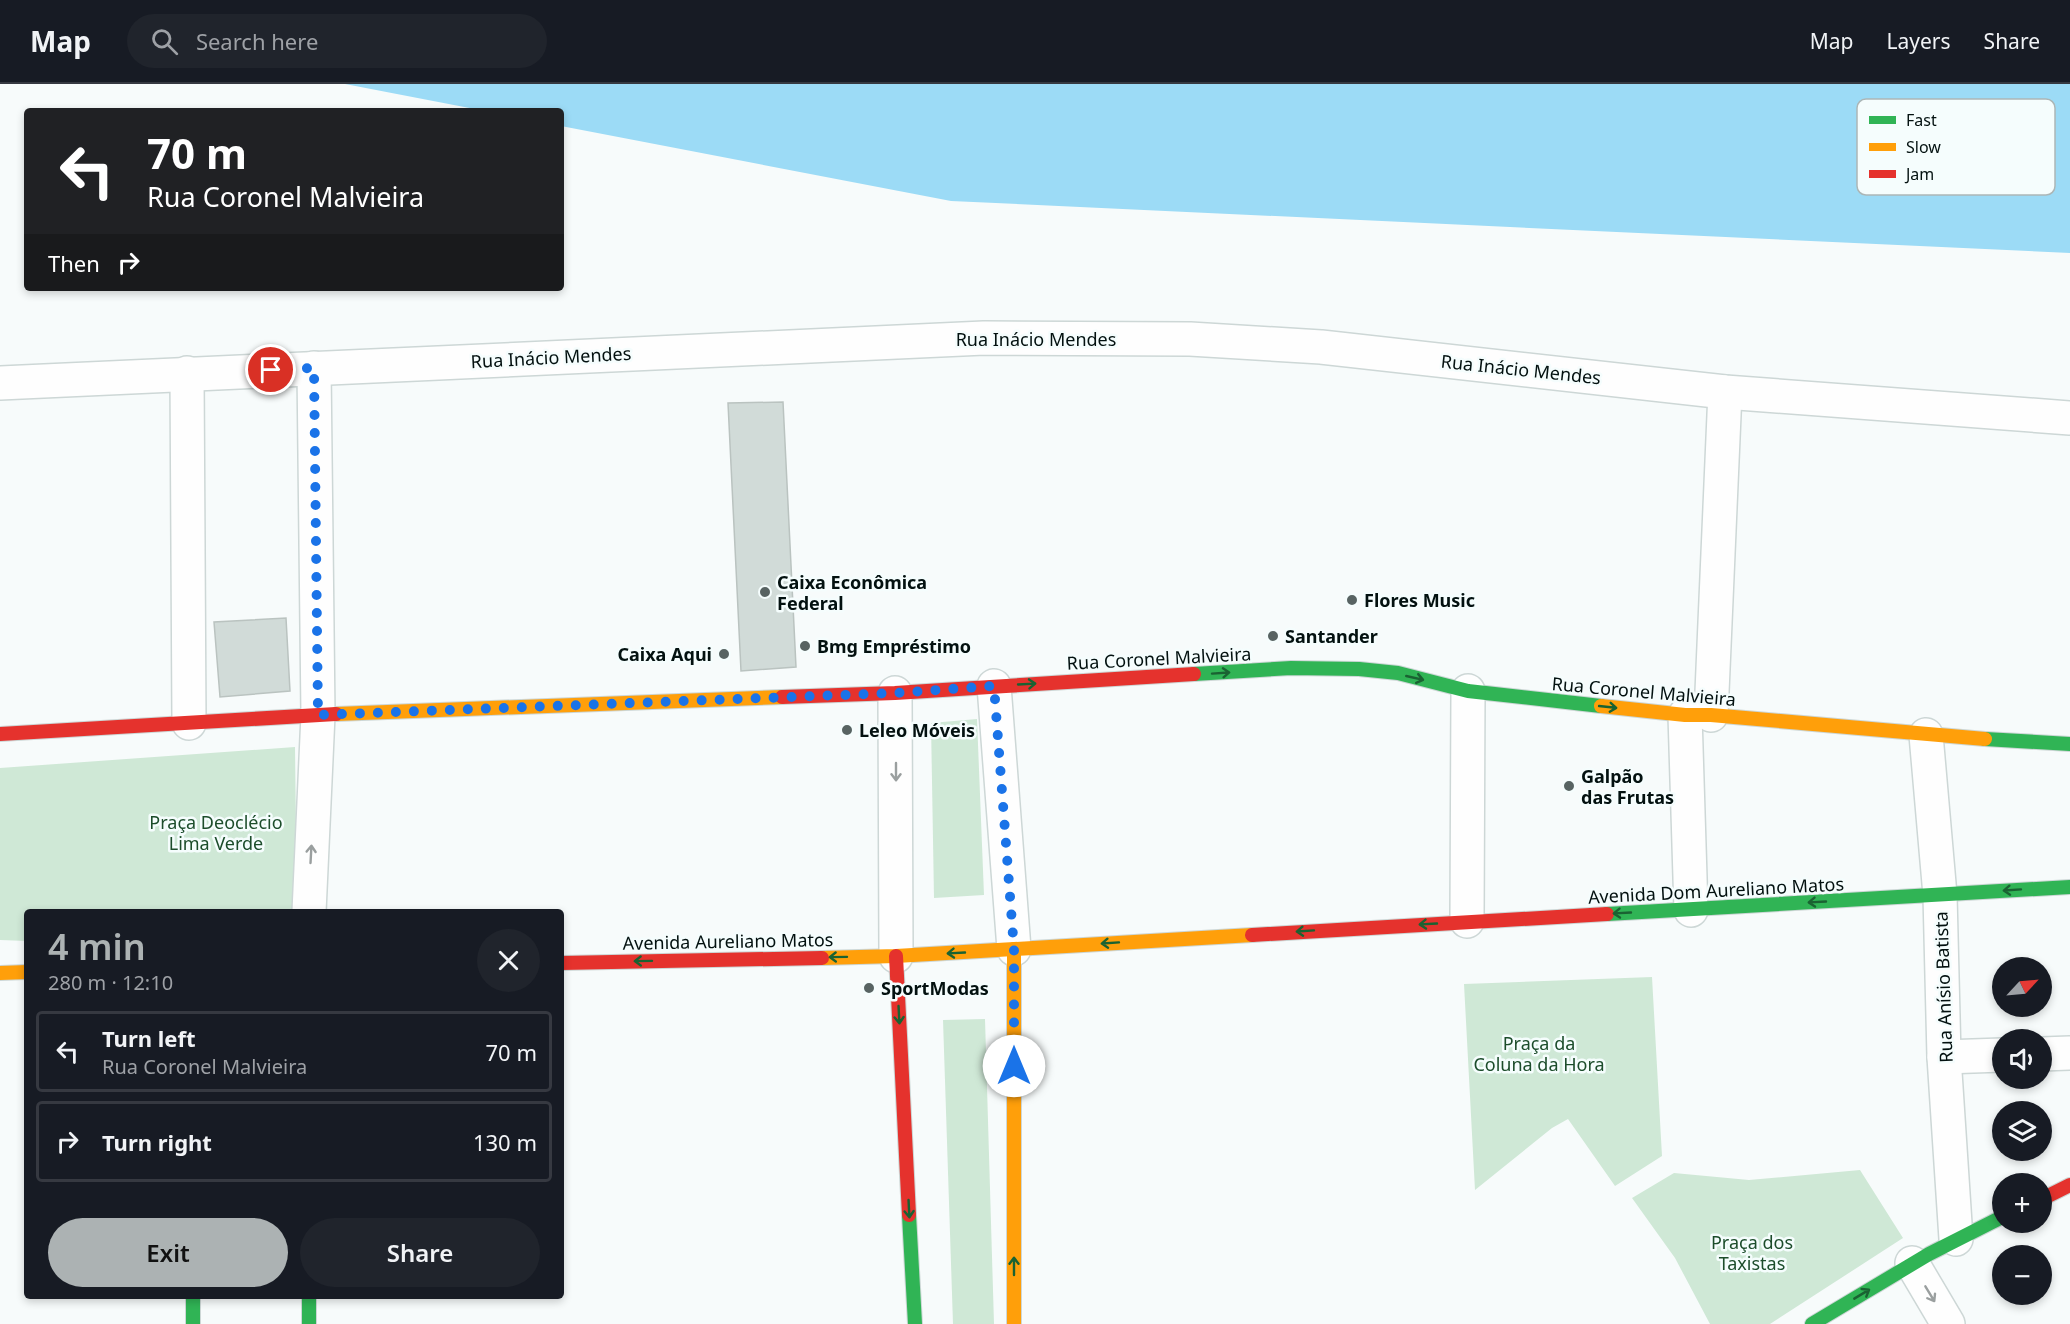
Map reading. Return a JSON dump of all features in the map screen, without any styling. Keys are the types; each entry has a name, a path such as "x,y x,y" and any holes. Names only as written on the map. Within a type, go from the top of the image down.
{"street":[{"name":"Rua Inácio Mendes","path":"0,383 984,338 1190,339 1320,347 1725,392 2070,418"},
{"path":"309,909 318,715 314,368"},
{"path":"187,373 189,723"},
{"path":"1691,910 1698,715 1725,392"},
{"name":"Rua Coronel Malvieira","path":"0,734 318,715 895,693 1291,668 1359,669 1398,673 1468,691 1698,715 1926,735 2070,744"},
{"path":"994,686 1014,949 1014,1324"},
{"path":"1467,921 1468,691"},
{"path":"895,693 896,956 915,1324"},
{"name":"Rua Anísio Batista","path":"1926,735 1940,895 1944,1057 1956,1239"},
{"name":"Avenida Dom Aureliano Matos","path":"1014,949 2070,887"},
{"name":"Avenida Aureliano Matos","path":"564,963 896,956 1014,949"},
{"path":"0,973 24,972"},
{"path":"2052,1054 2070,1053"},
{"path":"1944,1057 1992,1055"},
{"path":"2052,1194 2070,1185"},
{"path":"1812,1324 1912,1263 1992,1222"},
{"path":"1912,1263 1948,1324"},
{"path":"193,1299 193,1324"},
{"path":"309,1299 309,1324"}],"green space":[{"path":"977,719 984,895 934,898 931,723"},
{"name":"Praça Deoclécio Lima Verde","path":"295,747 297,909 24,909 24,941 0,940 0,768"},
{"name":"Praça da Coluna da Hora","path":"1652,977 1662,1156 1615,1186 1568,1119 1552,1128 1475,1190 1464,984"},
{"path":"985,1019 994,1324 953,1324 943,1020"},
{"name":"Praça dos Taxistas","path":"1860,1170 1903,1238 1770,1324 1710,1324 1675,1258 1632,1198 1674,1173 1749,1180"}],"water":[{"path":"345,84 2070,84 2070,253 951,201 564,127 564,108 469,108"}],"building":[{"name":"Caixa Econômica Federal","path":"783,402 796,667 741,671 728,403"},
{"path":"286,618 290,691 220,697 214,622"}],"traffic: fast":[{"path":"1194,674 1291,668 1359,669 1398,673 1468,691 1601,706"},
{"path":"1985,739 2070,744"},
{"path":"1607,914 2070,887"},
{"path":"909,1215 915,1324"},
{"path":"1812,1324 1929,1254 1992,1222"},
{"path":"193,1299 193,1324"},
{"path":"309,1299 309,1324"}],"traffic: slow":[{"path":"336,714 782,697"},
{"path":"1601,706 1985,739"},
{"path":"822,958 896,956 1252,935"},
{"path":"1014,949 1014,1324"},
{"path":"0,973 24,972"}],"traffic: jam":[{"path":"782,697 895,693 1194,674"},
{"path":"0,734 336,714"},
{"path":"1252,935 1607,914"},
{"path":"896,956 909,1215"},
{"path":"564,963 822,958"},
{"path":"2052,1194 2070,1185"}],"place":[{"name":"Caixa Econômica Federal","path":"765,592"},
{"name":"Flores Music","path":"1352,600"},
{"name":"Santander","path":"1273,636"},
{"name":"Bmg Empréstimo","path":"805,646"},
{"name":"Caixa Aqui","path":"724,654"},
{"name":"Leleo Móveis","path":"847,730"},
{"name":"Galpão das Frutas","path":"1569,786"},
{"name":"SportModas","path":"869,988"}],"route":[{"path":"271,370 314,368 318,715 895,693 994,686 1014,949 1014,1066"}]}
